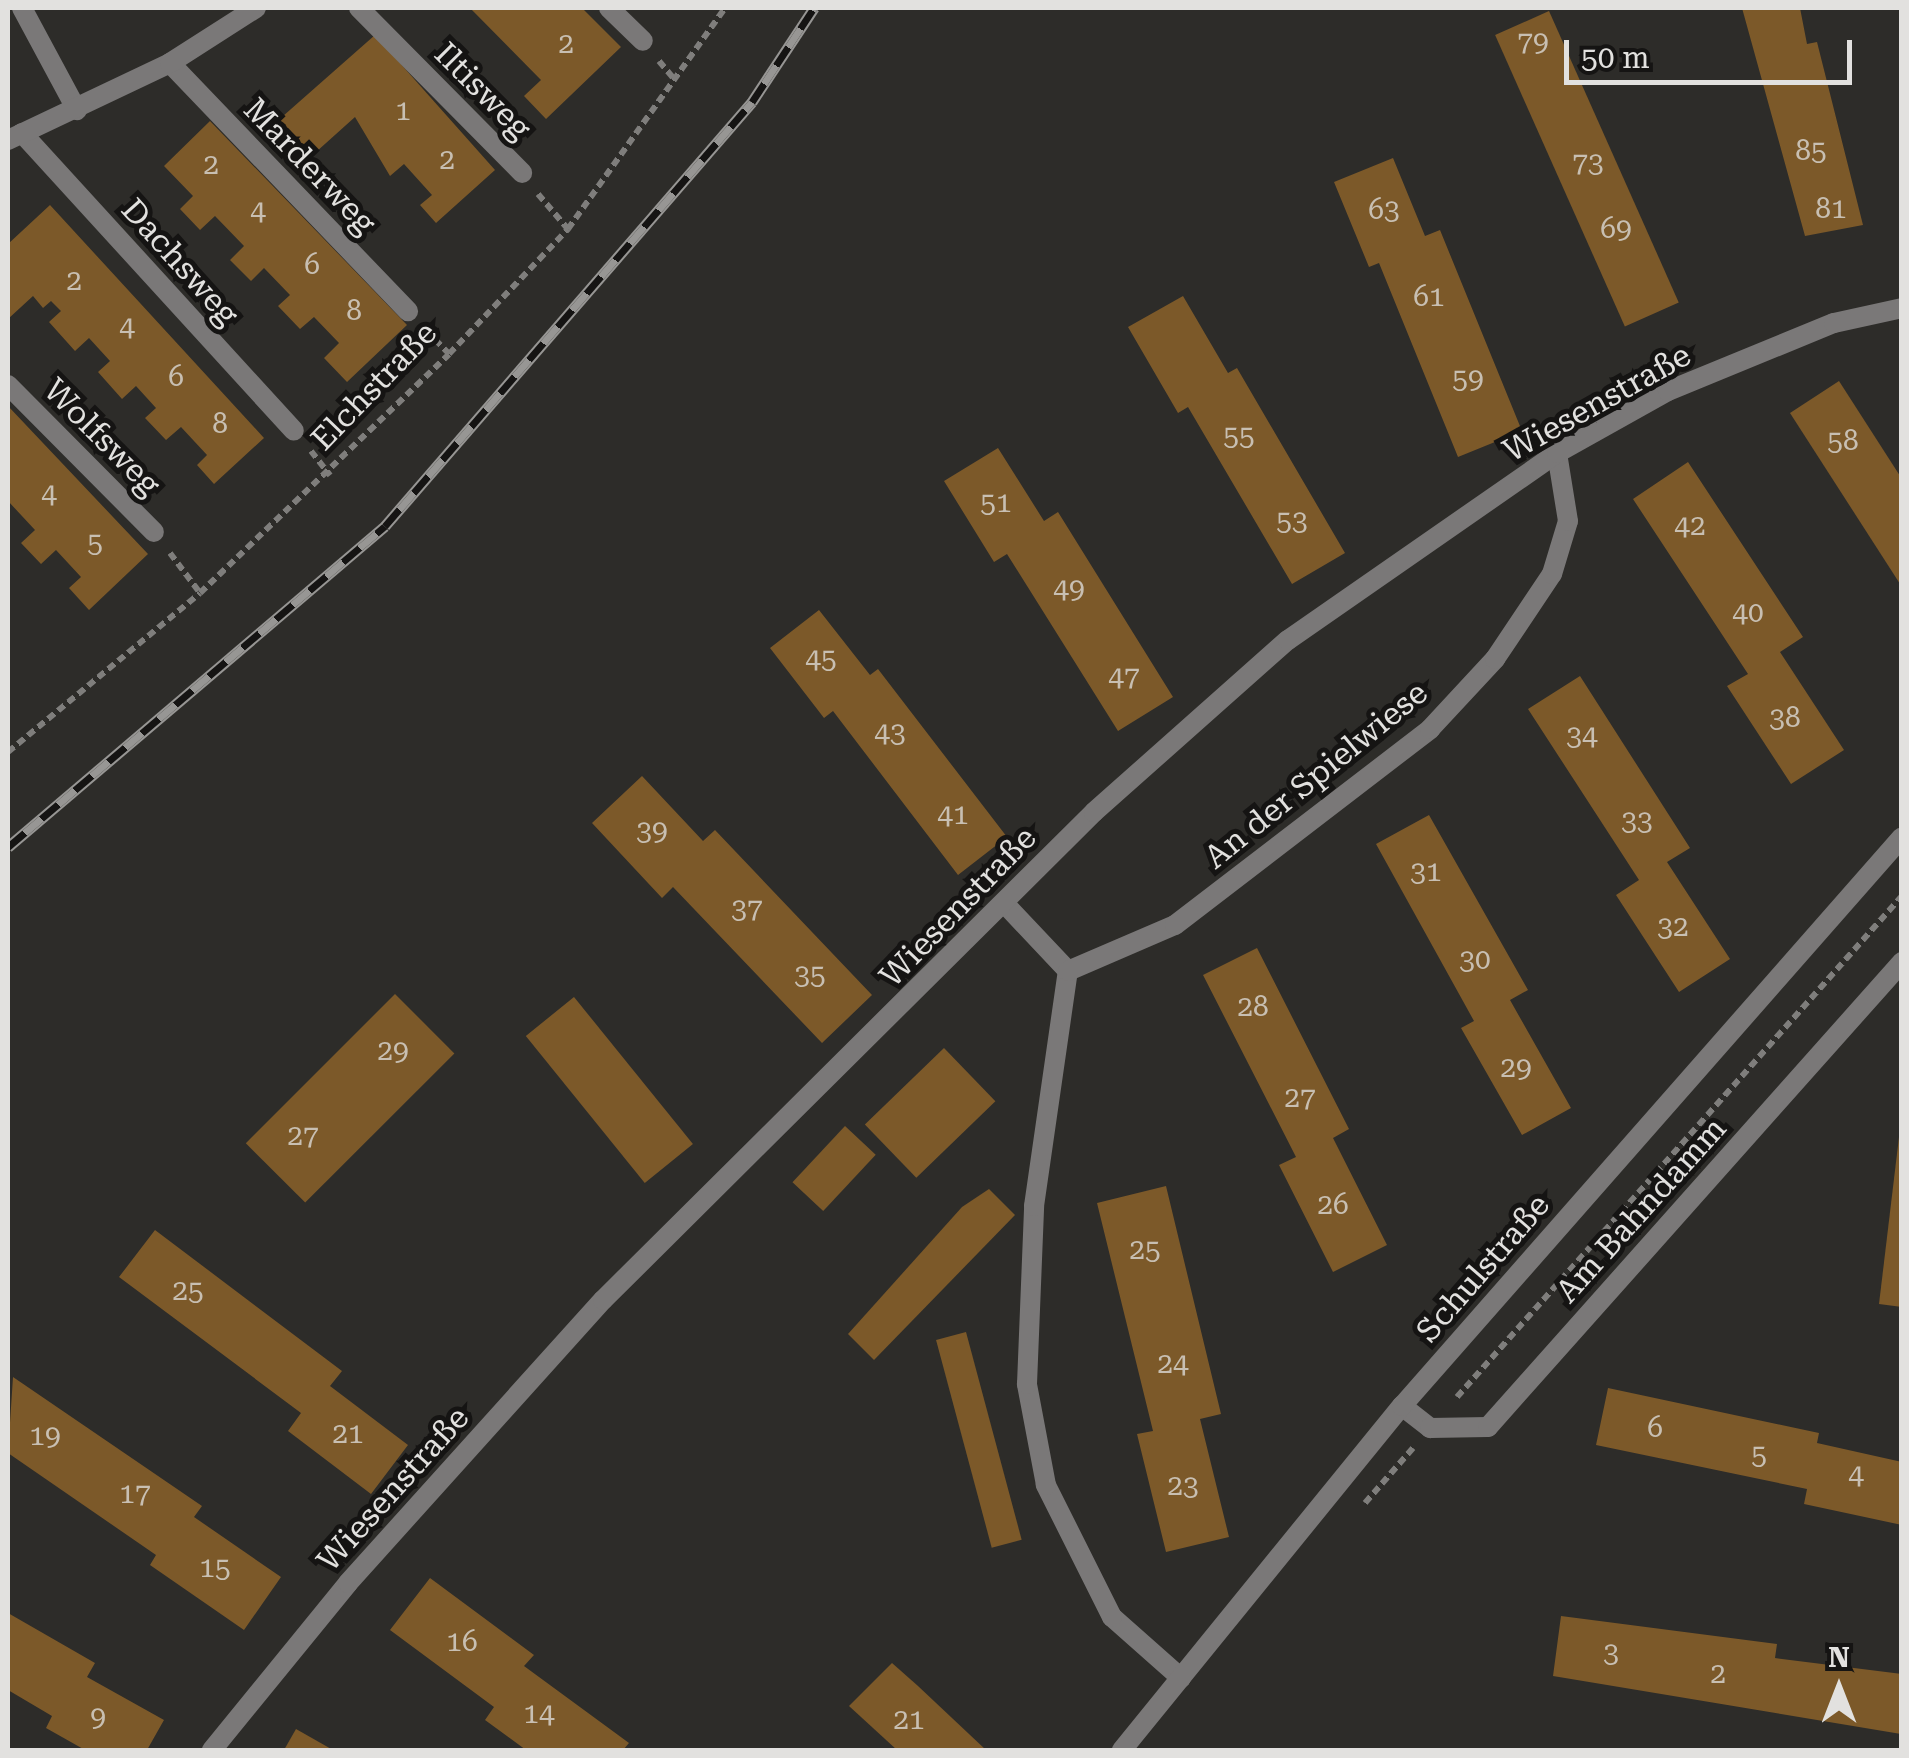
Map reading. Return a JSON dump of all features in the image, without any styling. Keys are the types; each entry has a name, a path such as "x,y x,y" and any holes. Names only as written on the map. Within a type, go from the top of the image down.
{"street":[{"path":"22,8 76,110"},
{"path":"15,137 170,63 256,8"},
{"name":"Iltisweg","path":"359,8 522,173"},
{"path":"609,8 643,41"},
{"name":"Marderweg","path":"170,63 408,311"},
{"name":"Dachsweg","path":"15,137 294,431"},
{"name":"Wiesenstraße","path":"212,1750 348,1583 603,1300 1004,904 1288,640 1557,453 1668,391 1834,323 1902,308"},
{"name":"Wolfsweg","path":"8,385 154,532"},
{"name":"An der Spielwiese","path":"1068,971 1175,924 1430,729 1469,687 1552,574 1568,521 1557,453"},
{"name":"Schulstraße","path":"1122,1750 1402,1406 1902,837"},
{"path":"1004,904 1068,971 1034,1206 1026,1384 1046,1485 1112,1617 1180,1678"},
{"name":"Am Bahndamm","path":"1430,1428 1488,1427 1902,962"},
{"path":"1402,1406 1430,1428"}],"path":[{"name":"Elchstraße","path":"8,752 200,593 330,475 568,229 725,8"},
{"path":"522,173 568,229"},
{"path":"154,532 200,593"},
{"path":"1354,1516 1902,896"}],"building":[{"path":"470,8 582,8 621,47 546,119 524,96 541,80"},
{"path":"1742,8 1800,8 1807,44 1817,42 1863,225 1805,236"},
{"path":"1549,11 1679,302 1625,326 1495,35"},
{"path":"375,35 495,170 436,223 420,205 432,195 404,164 390,176 355,117 306,161 274,124"},
{"path":"210,121 407,325 347,382 324,358 339,343 314,317 300,329 278,306 290,295 264,268 251,281 230,260 244,246 215,216 200,230 180,209 193,196 164,166"},
{"path":"1393,158 1425,236 1440,230 1522,431 1458,457 1379,263 1369,267 1334,182"},
{"path":"50,205 264,438 214,484 197,465 207,455 181,427 166,440 145,418 156,408 136,386 122,399 98,372 110,361 89,338 75,351 49,322 61,311 51,301 43,308 33,296 8,319 8,244"},
{"path":"1183,296 1228,373 1237,368 1345,553 1292,584 1188,407 1178,413 1128,327"},
{"path":"1839,381 1902,479 1902,587 1790,413"},
{"path":"8,406 148,554 89,610 69,588 81,577 56,550 41,564 21,543 35,530 8,501"},
{"path":"998,448 1044,521 1058,512 1173,697 1118,731 1007,554 994,562 944,481"},
{"path":"1688,462 1803,637 1780,652 1844,750 1791,784 1727,686 1748,674 1633,499"},
{"path":"819,610 870,675 878,669 1007,837 958,875 833,711 824,718 770,648"},
{"path":"1580,676 1690,848 1667,862 1730,959 1679,992 1616,895 1639,880 1528,709"},
{"path":"642,776 703,841 715,830 872,995 822,1043 673,887 662,898 592,823"},
{"path":"1429,815 1528,990 1510,1000 1571,1108 1522,1135 1461,1028 1474,1021 1376,844"},
{"path":"1257,948 1349,1129 1333,1138 1387,1245 1333,1272 1279,1165 1296,1157 1203,975"},
{"path":"395,994 454,1053 305,1203 246,1143"},
{"path":"574,997 693,1144 645,1183 526,1036"},
{"path":"944,1048 995,1101 916,1178 865,1124"},
{"path":"845,1126 876,1155 823,1211 792,1182"},
{"path":"1902,1137 1902,1307 1879,1304"},
{"path":"1166,1186 1221,1414 1200,1419 1229,1537 1166,1552 1137,1434 1153,1431 1097,1203"},
{"path":"989,1189 1015,1215 874,1360 848,1334 962,1207"},
{"path":"155,1230 342,1371 330,1386 408,1445 371,1494 288,1431 301,1413 119,1277"},
{"path":"966,1332 1022,1540 992,1548 936,1340"},
{"path":"13,1377 202,1506 194,1517 281,1577 244,1630 150,1565 156,1555 8,1453"},
{"path":"1608,1388 1819,1433 1817,1443 1902,1462 1902,1525 1804,1504 1807,1489 1596,1445"},
{"path":"430,1578 534,1655 524,1666 629,1743 623,1750 526,1750 485,1720 494,1707 390,1630"},
{"path":"8,1613 95,1663 87,1677 164,1720 147,1750 85,1750 46,1728 52,1716 8,1690"},
{"path":"1561,1616 1777,1644 1775,1658 1902,1674 1901,1734 1553,1676"},
{"path":"892,1663 986,1750 897,1750 849,1706"},
{"path":"296,1729 333,1750 284,1750"}],"railway":[{"path":"8,847 385,526 752,102 814,8"}]}
